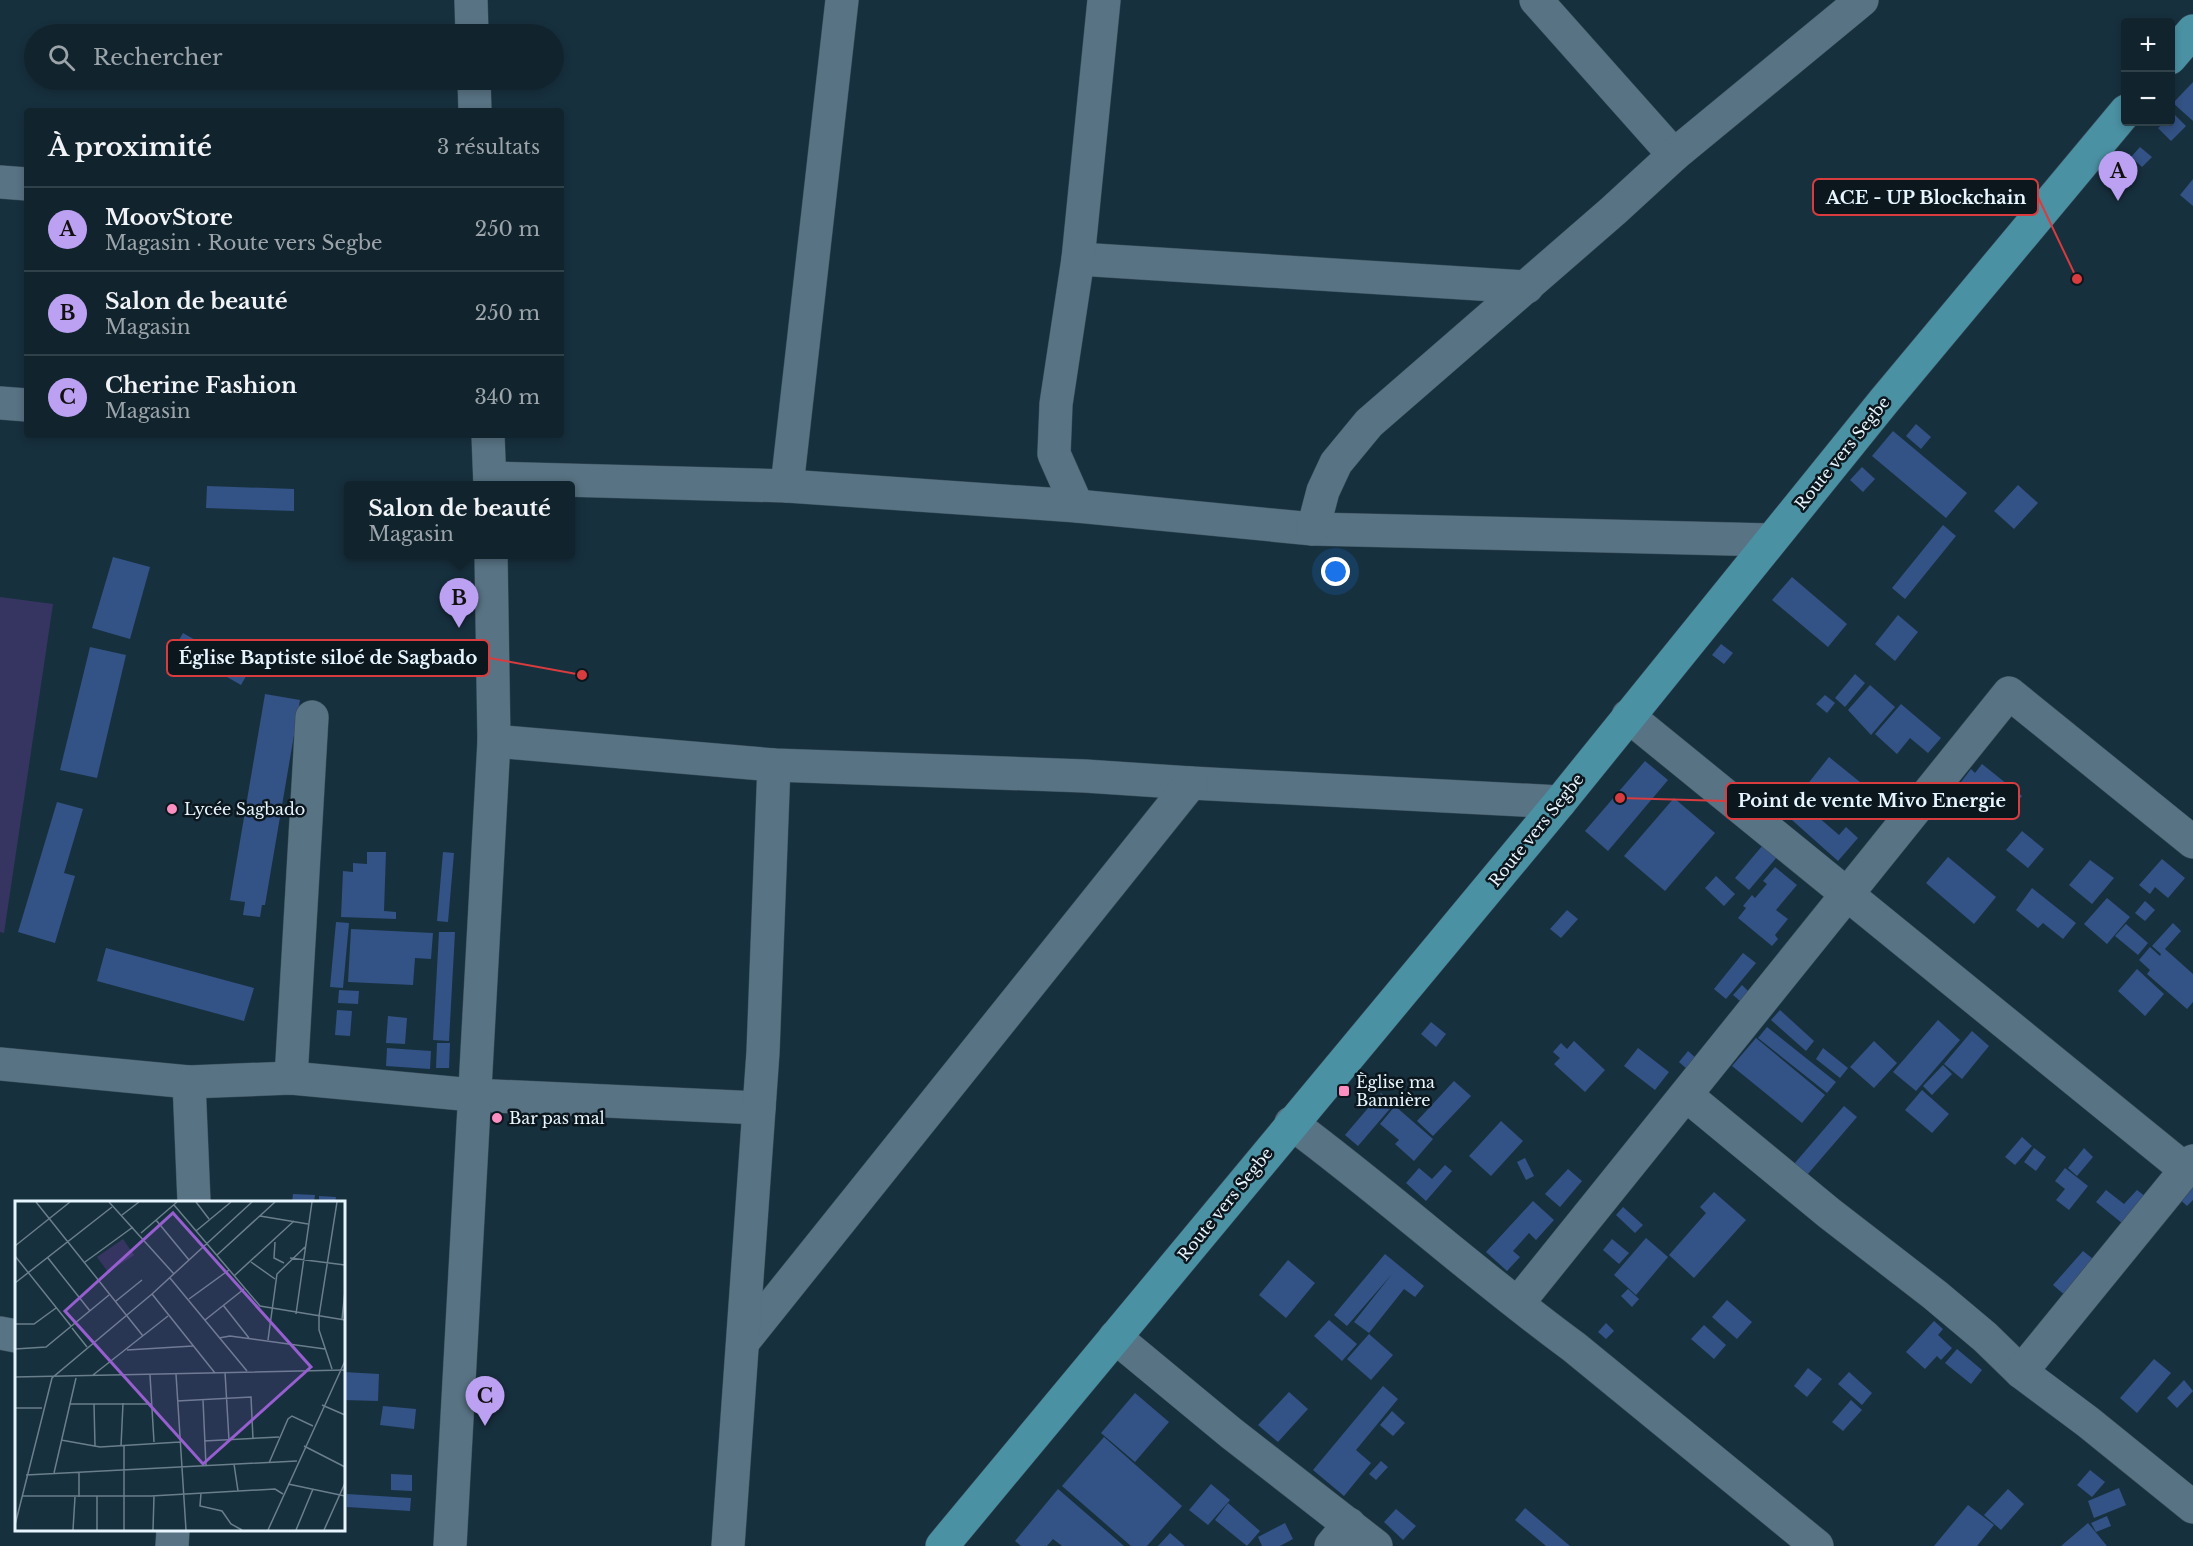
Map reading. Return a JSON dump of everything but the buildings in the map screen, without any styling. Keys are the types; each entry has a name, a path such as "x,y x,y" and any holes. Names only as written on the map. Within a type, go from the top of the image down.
{"main road":[{"path":"2175,52 2193,31"},
{"name":"Route vers Segbe","path":"942,1546 1207,1229 1291,1123 1560,802 2005,254 2121,117"}],"street":[{"path":"471,0 472,24"},
{"path":"787,486 842,0"},
{"path":"1077,506 1054,454 1056,404 1078,259 1104,0"},
{"path":"1536,0 1674,155"},
{"path":"1313,529 1323,491 1336,463 1369,423 1613,212 1674,155 1862,0"},
{"path":"474,90 475,108"},
{"path":"0,182 24,184"},
{"path":"1078,259 1527,287"},
{"path":"0,403 24,405"},
{"path":"488,438 490,481"},
{"path":"575,483 787,486 1077,506 1313,529 1771,540"},
{"path":"450,1546 494,741 491,559"},
{"path":"1518,1303 2009,693 2193,842"},
{"path":"1628,716 1847,895 2189,1165 2021,1372"},
{"path":"291,1078 312,717"},
{"path":"494,741 774,765 1085,776 1560,802"},
{"path":"728,1546 759,1108 774,765"},
{"path":"743,1342 1191,783"},
{"path":"0,1064 189,1082 291,1078 473,1095 759,1108"},
{"path":"189,1082 194,1201"},
{"path":"1686,1095 1829,1213 1935,1295 1985,1337 2021,1372 2088,1422 2193,1508"},
{"path":"1291,1123 1602,1369 1817,1546"},
{"path":"0,1333 15,1336"},
{"path":"1115,1337 1223,1426 1340,1535 1376,1546"},
{"path":"172,1546 173,1531"}],"shaded area":[{"path":"0,597 53,604 4,933 0,932"}],"place":[{"name":"MoovStore","path":"2118,201"},
{"name":"ACE - UP Blockchain","path":"2077,279"},
{"name":"Salon de beauté","path":"459,628"},
{"name":"Église Baptiste siloé de Sagbado","path":"582,675"},
{"name":"Point de vente Mivo Energie","path":"1620,798"},
{"name":"Lycée Sagbado","path":"172,809"},
{"name":"Èglise ma Bannière","path":"1344,1091"},
{"name":"Bar pas mal","path":"497,1118"},
{"name":"Cherine Fashion","path":"485,1426"}]}
